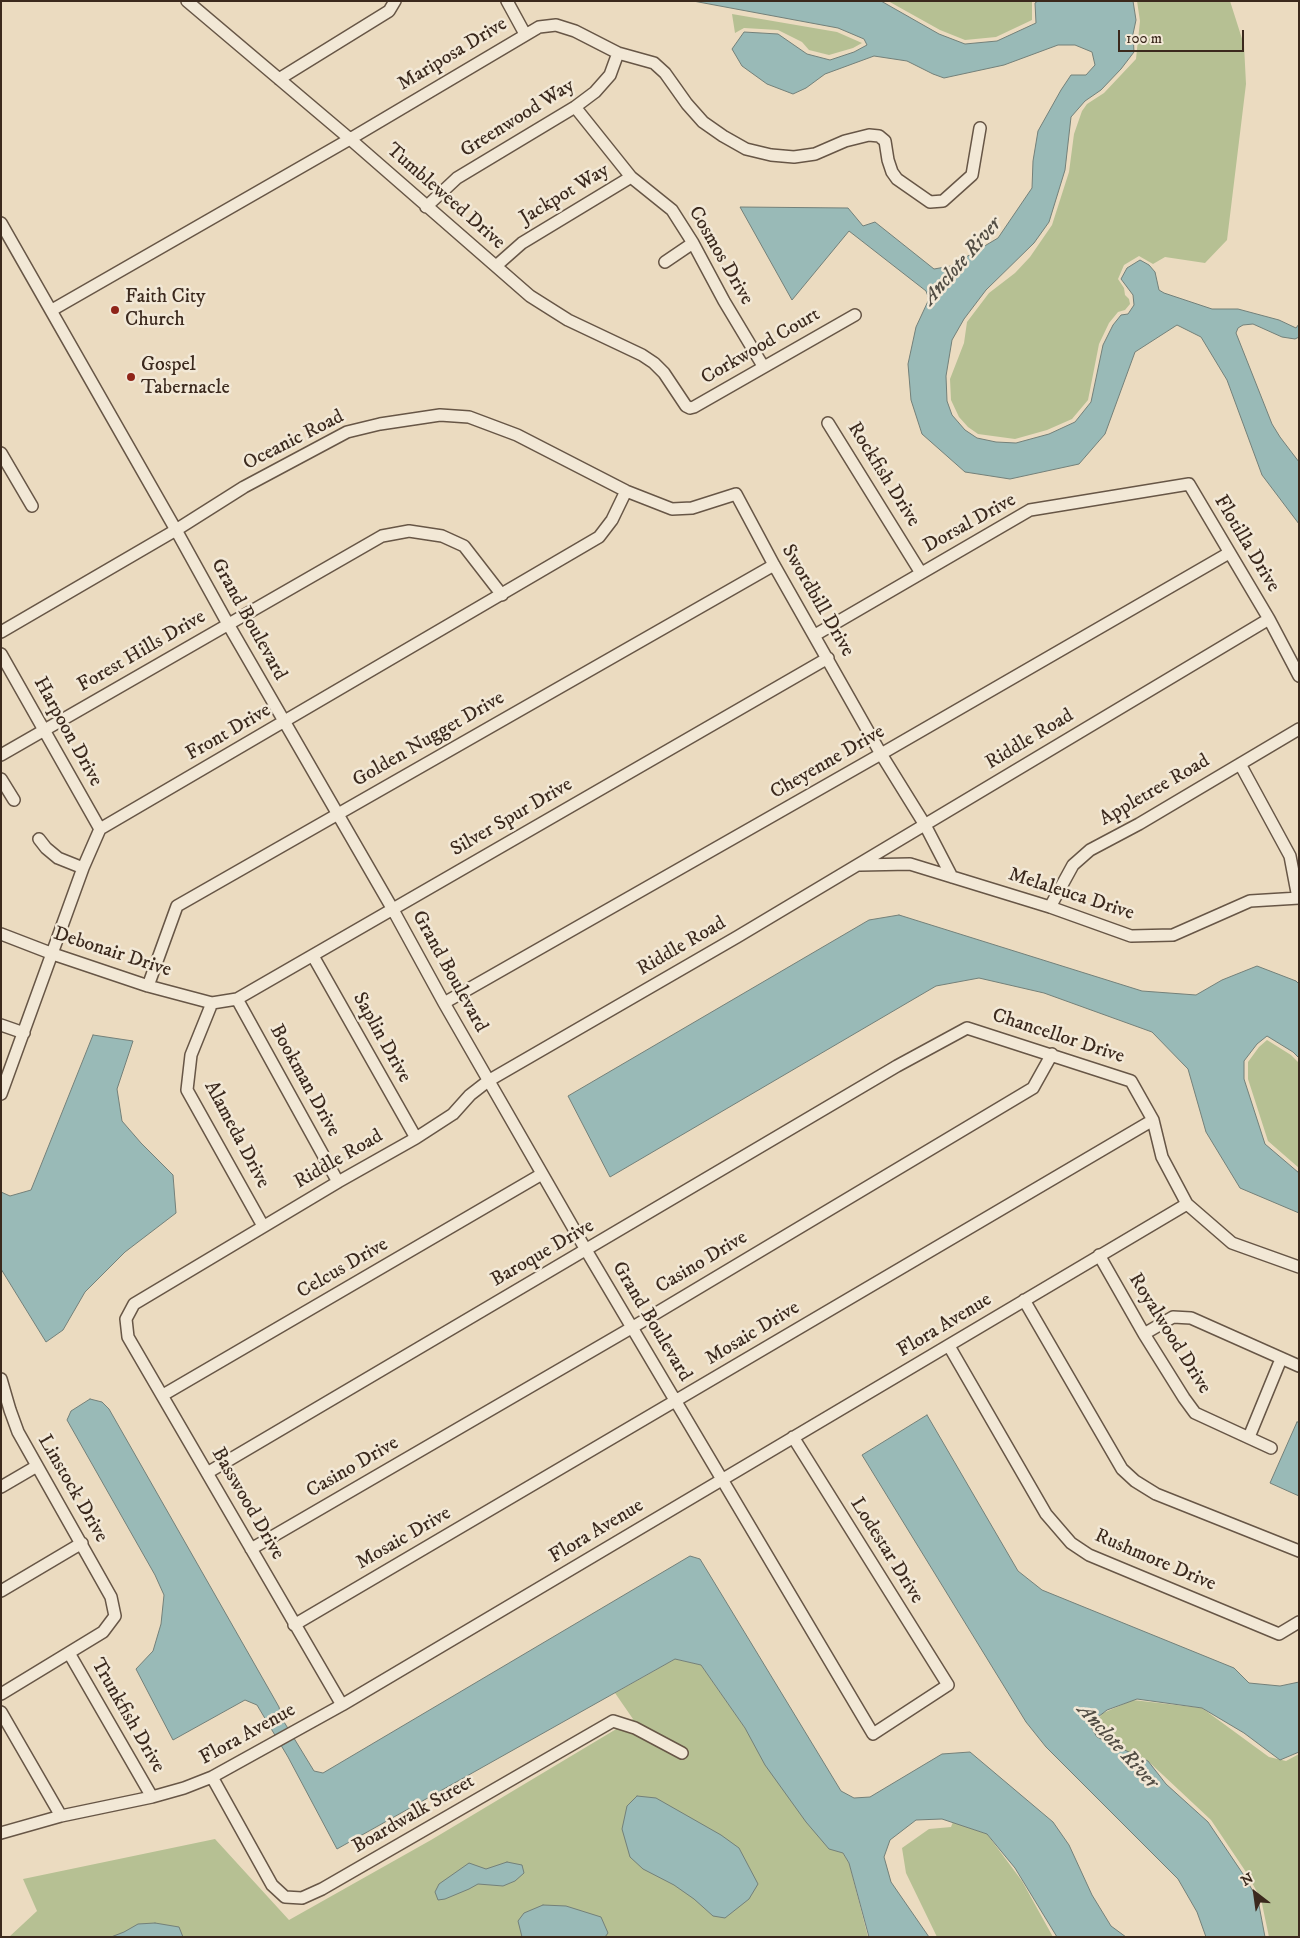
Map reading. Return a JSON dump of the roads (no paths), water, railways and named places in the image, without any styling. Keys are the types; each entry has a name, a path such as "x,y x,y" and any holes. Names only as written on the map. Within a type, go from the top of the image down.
{"street":[{"name":"Tumbleweed Drive","path":"187,1 350,139 530,296 568,320 642,354 654,363 664,373 686,406"},
{"path":"279,79 389,11 395,1"},
{"path":"507,1 525,34"},
{"name":"Mariposa Drive","path":"52,310 350,139 525,34 539,28 556,25 575,31 618,54 654,63 665,73 687,104 703,122 746,149 771,155 794,157 815,154 845,141 869,135 879,136 886,141 888,160 892,172 905,186 930,202 943,201 972,176 980,128"},
{"name":"Greenwood Way","path":"426,207 457,178 575,107 596,92 610,75 618,54"},
{"name":"Cosmos Drive","path":"575,107 631,177 672,210 693,242 724,301 764,366"},
{"name":"Jackpot Way","path":"496,266 522,243 631,177"},
{"name":"Grand Boulevard","path":"1,223 52,310 228,624 392,908 488,1081 721,1480 873,1734"},
{"path":"666,262 693,242"},
{"name":"Corkwood Court","path":"686,406 694,407 855,315"},
{"name":"Oceanic Road","path":"1,632 176,530 244,487 346,432 380,424 440,415 469,417 517,435 626,491"},
{"name":"Rockfish Drive","path":"828,422 921,573"},
{"path":"1,453 32,506"},
{"name":"Dorsal Drive","path":"815,635 1030,510 1189,484"},
{"name":"Flotilla Drive","path":"1189,484 1269,619 1299,676"},
{"name":"Swordbill Drive","path":"626,491 672,509 692,508 736,494 774,565 882,754 925,825 952,877"},
{"name":"Front Drive","path":"100,829 599,537 612,520 626,491"},
{"name":"Forest Hills Drive","path":"1,755 382,536 409,531 442,536 464,546 502,595"},
{"name":"Cheyenne Drive","path":"444,1003 882,754 1229,552"},
{"name":"Golden Nugget Drive","path":"148,986 177,906 774,565"},
{"name":"Riddle Road","path":"126,1319 134,1304 263,1226 416,1138 453,1114 470,1095 488,1081 858,865 1269,619"},
{"name":"Harpoon Drive","path":"1,654 100,829"},
{"name":"Silver Spur Drive","path":"212,1003 237,999 828,658"},
{"name":"Appletree Road","path":"1050,907 1073,865 1090,850 1139,824 1299,729"},
{"path":"1240,764 1290,856 1298,898"},
{"path":"1,779 14,800"},
{"path":"1,1094 83,868 100,829"},
{"path":"39,839 58,858 83,868"},
{"name":"Melaleuca Drive","path":"858,865 910,864 1050,907 1132,936 1173,936 1250,901 1298,898"},
{"name":"Debonair Drive","path":"1,934 53,954 148,986 212,1003"},
{"name":"Saplin Drive","path":"313,956 416,1138"},
{"name":"Bookman Drive","path":"237,999 338,1182"},
{"name":"Alameda Drive","path":"212,1003 190,1055 187,1090 263,1226"},
{"path":"1,1025 24,1033"},
{"name":"Chancellor Drive","path":"897,1066 967,1028 1131,1081 1153,1120 1162,1157 1187,1204 1232,1243 1299,1266"},
{"name":"Casino Drive","path":"251,1549 1033,1088 1052,1054"},
{"name":"Baroque Drive","path":"208,1473 897,1066"},
{"name":"Mosaic Drive","path":"294,1625 1153,1120"},
{"name":"Celcus Drive","path":"163,1396 542,1174"},
{"name":"Flora Avenue","path":"1,1833 61,1816 152,1797 184,1788 212,1777 342,1705 1187,1204"},
{"name":"Royalwood Drive","path":"1099,1255 1144,1334 1184,1398 1195,1412 1271,1448"},
{"path":"1024,1300 1122,1469 1135,1481 1156,1494 1299,1551"},
{"path":"1144,1334 1173,1317 1192,1318 1299,1366"},
{"name":"Basswood Drive","path":"126,1319 128,1337 342,1705"},
{"name":"Rushmore Drive","path":"949,1346 1046,1514 1071,1543 1089,1555 1280,1634 1299,1622"},
{"path":"1249,1437 1281,1359"},
{"name":"Linstock Drive","path":"2,1382 18,1432 111,1596 115,1616 103,1632 69,1653"},
{"name":"Lodestar Drive","path":"793,1437 948,1685 873,1734"},
{"path":"1,1487 37,1466"},
{"path":"1,1591 82,1543"},
{"path":"1,1694 69,1653"},
{"name":"Trunkfish Drive","path":"69,1653 152,1797"},
{"path":"1,1712 61,1816"},
{"name":"Boardwalk Street","path":"212,1777 272,1885 285,1897 302,1898 322,1889 613,1722 635,1728 682,1753"}],"water":[{"name":"Anclote River","path":"693,1 881,1 939,34 965,44 997,41 1036,23 1035,3 1038,1 1133,1 1136,20 1133,34 1134,52 1101,90 1085,101 1071,117 1065,170 1049,222 1034,243 986,290 964,319 952,340 946,376 947,401 952,415 965,430 977,438 996,442 1016,443 1049,434 1075,422 1091,402 1103,345 1113,325 1121,315 1128,314 1134,305 1133,295 1121,279 1127,268 1140,260 1149,265 1155,272 1159,290 1164,293 1212,309 1238,309 1279,320 1296,328 1299,324 1299,337 1295,339 1282,337 1253,324 1243,325 1238,328 1236,333 1272,424 1299,462 1299,524 1262,475 1227,380 1201,337 1177,325 1135,352 1105,434 1079,464 1010,479 965,472 922,434 911,400 908,364 916,327 929,299 926,291 849,231 792,300 740,207 848,208 863,226 875,222 934,269 951,266 998,238 1032,188 1033,161 1038,131 1071,75 1086,75 1095,65 1092,52 1075,45 1058,45 1004,65 944,78 907,61 874,56 825,74 806,88 793,94 767,84 742,66 732,49 744,32 778,34 807,54 830,60 854,52 867,45 864,39 838,28"},
{"path":"899,915 1142,991 1196,995 1222,980 1257,966 1296,981 1299,984 1299,1058 1293,1052 1267,1036 1257,1044 1244,1061 1244,1079 1265,1144 1299,1173 1299,1213 1240,1188 1206,1132 1188,1069 1152,1032 1044,993 979,978 936,986 610,1177 568,1096 869,920"},
{"path":"93,1035 133,1041 117,1089 122,1121 173,1175 176,1213 125,1252 85,1292 63,1330 46,1342 1,1269 1,1192 10,1196 31,1190"},
{"path":"90,1399 102,1402 109,1409 279,1707 281,1717 314,1771 323,1773 690,1556 700,1559 841,1791 854,1798 870,1797 942,1754 970,1752 1053,1822 1069,1845 1092,1895 1111,1926 1126,1937 1057,1937 1015,1868 987,1834 942,1819 916,1820 890,1840 884,1857 891,1882 929,1937 869,1937 849,1863 843,1853 829,1849 806,1822 765,1765 745,1728 701,1665 675,1659 337,1849 288,1757 257,1705 245,1700 173,1740 136,1669 153,1651 161,1624 164,1595 155,1575 67,1420 71,1411"},
{"name":"Anclote River","path":"927,1415 1018,1571 1042,1590 1234,1668 1249,1683 1280,1686 1299,1682 1299,1752 1280,1760 1244,1733 1202,1708 1137,1699 1107,1710 1089,1724 1097,1737 1148,1761 1166,1784 1208,1822 1258,1900 1265,1937 1206,1937 1197,1912 1178,1879 1046,1747 1026,1722 862,1455"},
{"path":"1297,1422 1299,1422 1299,1496 1270,1483"},
{"path":"637,1796 656,1798 721,1835 739,1848 758,1884 749,1899 725,1918 713,1916 674,1885 643,1869 630,1857 622,1829 627,1806"},
{"path":"507,1862 522,1865 524,1873 515,1881 503,1886 478,1884 445,1899 438,1900 435,1892 439,1884 469,1863 486,1869"},
{"path":"543,1905 566,1906 601,1917 608,1933 605,1937 522,1937 518,1921 524,1913"},
{"path":"155,1923 179,1927 183,1937 111,1937 138,1924"}],"place":[{"name":"Faith City Church","path":"115,310"},
{"name":"Gospel Tabernacle","path":"131,377"}]}
